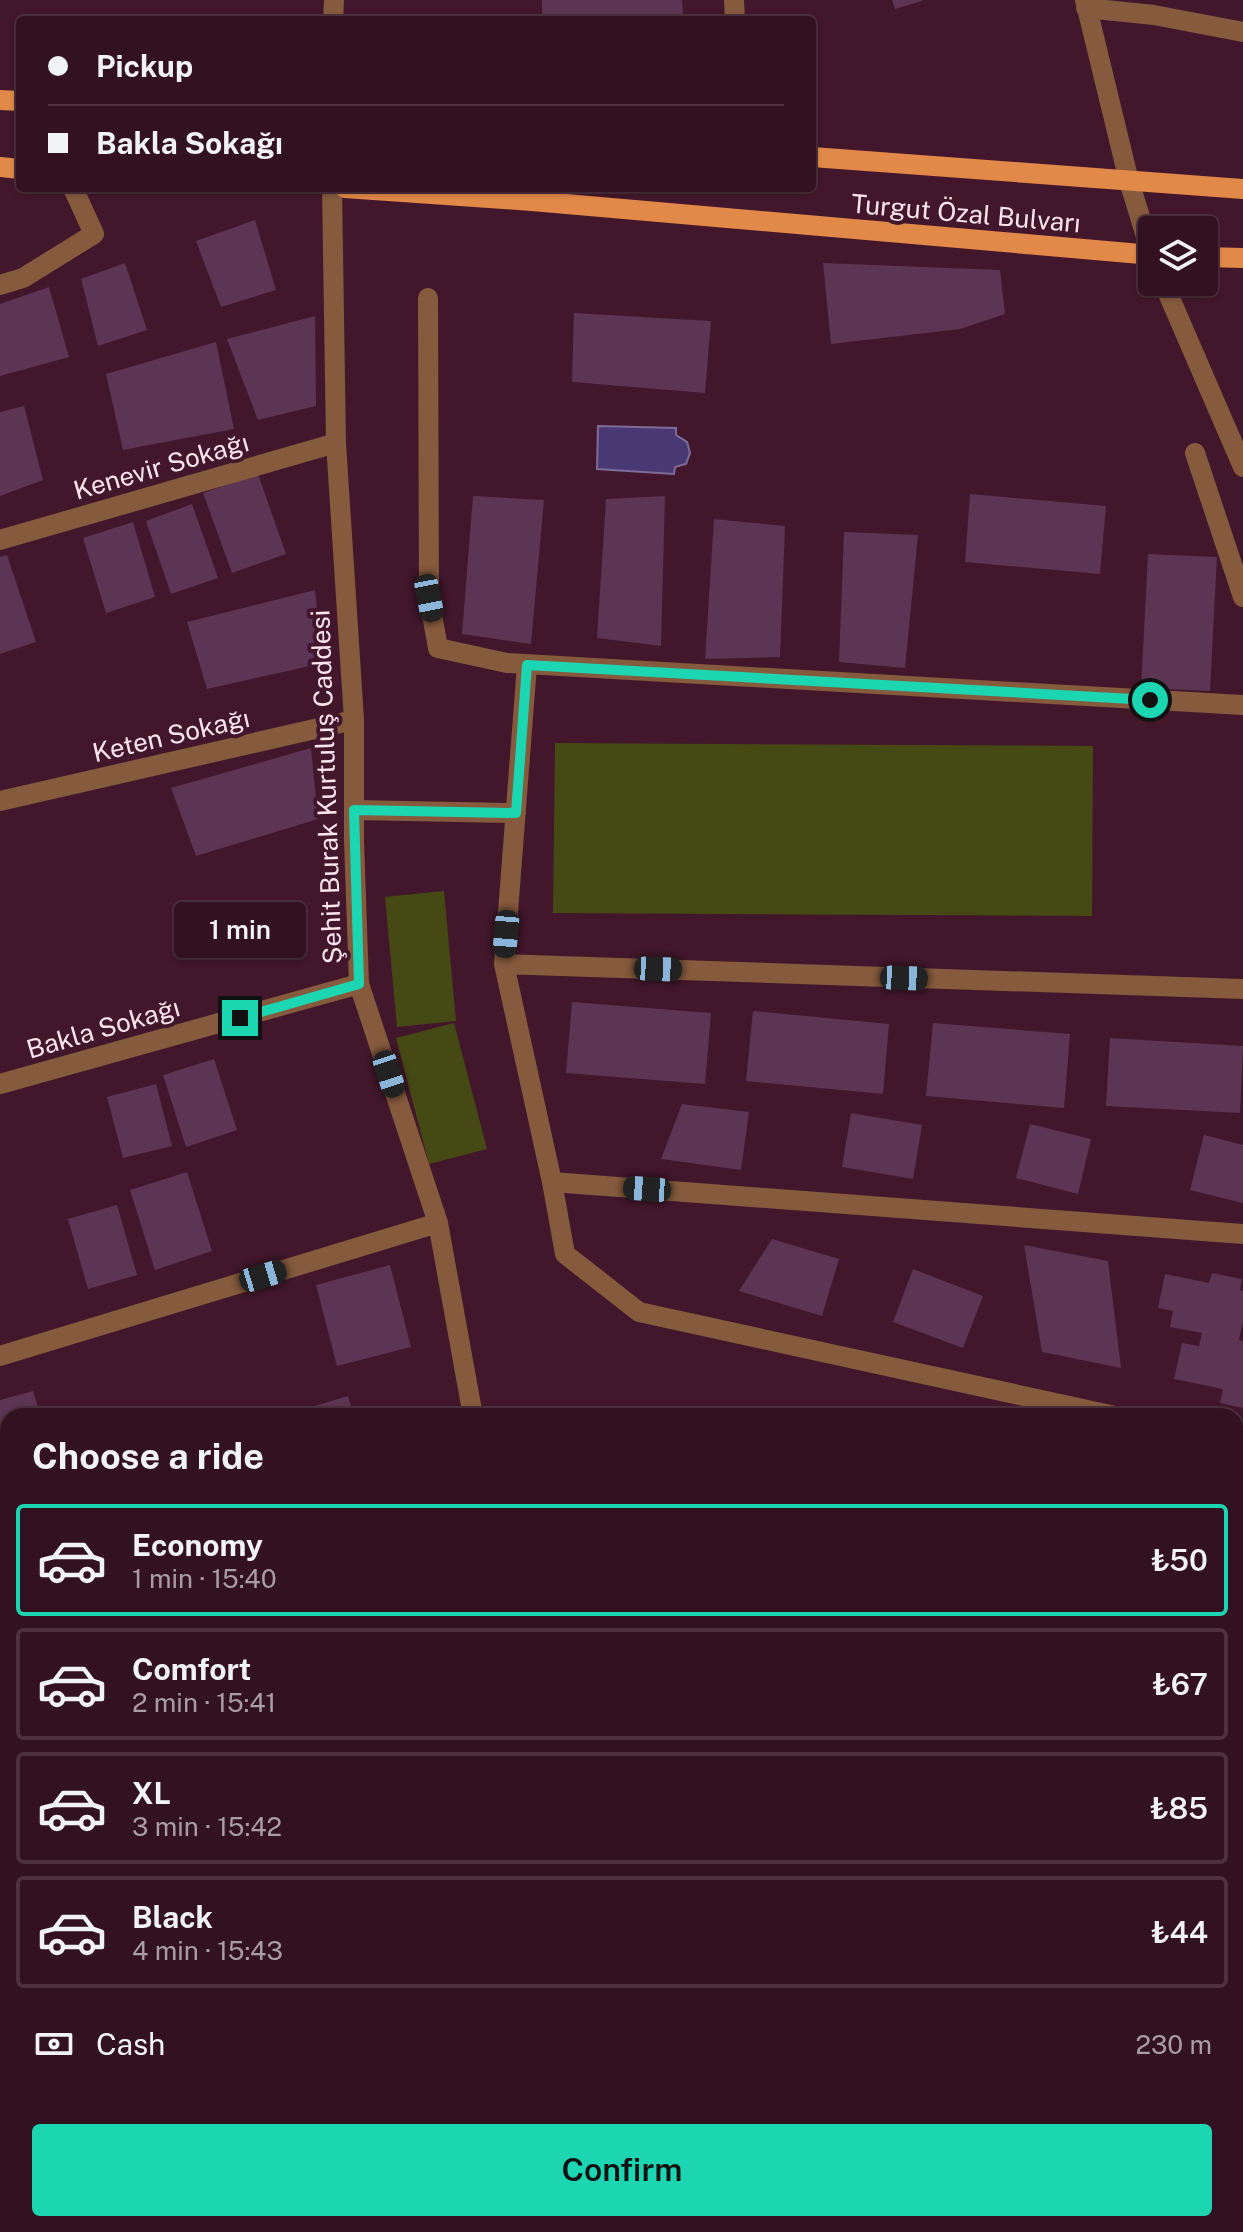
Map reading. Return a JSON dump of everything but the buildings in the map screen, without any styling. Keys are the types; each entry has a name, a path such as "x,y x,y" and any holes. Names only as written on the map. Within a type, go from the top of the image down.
{"main road":[{"name":"Turgut Özal Bulvarı","path":"816,157 1243,189"},
{"name":"Turgut Özal Bulvarı","path":"403,192 1138,255"},
{"path":"1218,257 1243,258"}],"street":[{"path":"1140,216 1085,4 1243,32"},
{"path":"0,285 23,278 94,234 75,192"},
{"name":"Şehit Burak Kurtuluş Caddesi","path":"332,192 336,443 354,720 359,984 438,1223 472,1408"},
{"path":"1169,296 1243,467"},
{"path":"428,298 429,598 438,648 527,665 1243,705"},
{"name":"Kenevir Sokağı","path":"0,540 336,443"},
{"path":"1195,453 1243,597"},
{"path":"527,665 504,964 565,1254 639,1312 1078,1408"},
{"name":"Keten Sokağı","path":"0,801 354,720"},
{"path":"354,810 516,813"},
{"path":"504,964 1243,989"},
{"name":"Bakla Sokağı","path":"0,1084 359,984"},
{"path":"552,1182 1243,1234"},
{"path":"0,1356 438,1223"}],"green space":[{"path":"555,743 1093,746 1092,916 553,913"},
{"path":"444,891 456,1021 397,1027 385,897"},
{"path":"454,1023 487,1149 429,1164 396,1038"}],"shaded area":[{"path":"598,426 676,428 676,435 687,442 690,453 686,464 675,467 674,474 597,469"}],"route":[{"path":"240,1018 359,984 354,810 516,813 527,665 1150,700"}]}
